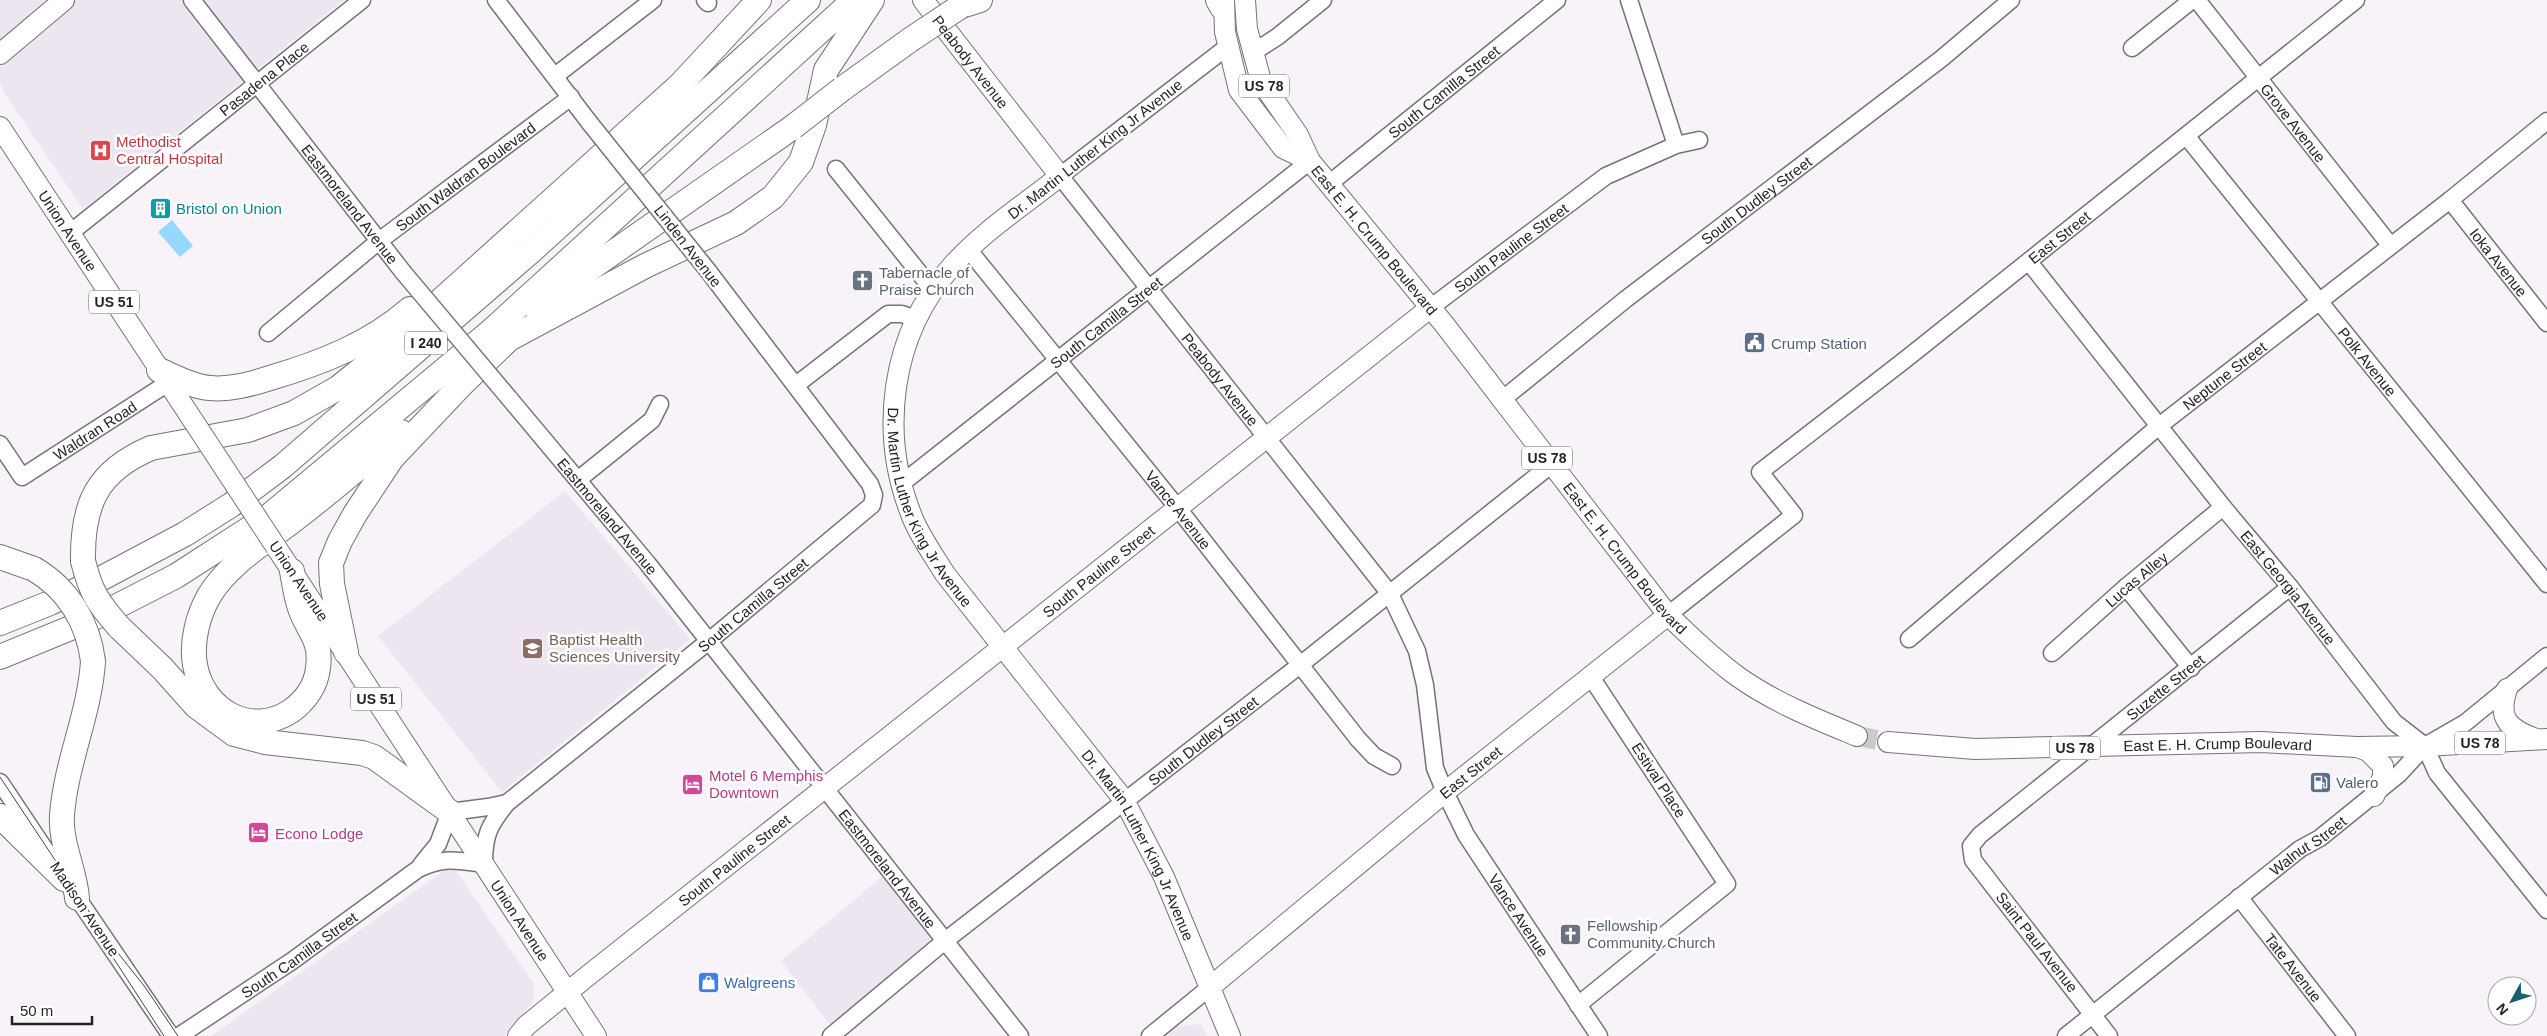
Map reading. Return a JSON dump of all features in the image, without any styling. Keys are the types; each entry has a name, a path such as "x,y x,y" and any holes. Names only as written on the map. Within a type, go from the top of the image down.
{"highway":[{"path":"450,812 374,757 362,753 265,742 234,734 196,706 162,668 119,628 99,604 90,588 83,561 83,532 86,514 97,488 113,471 151,448 248,430 294,413 338,388 388,348 680,85 759,0"},
{"path":"751,51 797,0"},
{"name":"I 240","path":"0,624 104,578 185,534 231,505 283,466 420,349 808,0"},
{"name":"I 240","path":"0,658 90,620 158,585 269,516 338,461 490,332 854,0"},
{"path":"346,652 330,572 334,553 355,514 392,458 462,384 509,339 645,266 736,223 773,197 801,162 814,125 826,70 872,0"},
{"path":"490,332 558,293 793,128 842,89 910,40 970,3"},
{"path":"164,377 200,387 230,388 279,376 338,355 361,343 398,319 462,265 558,194"},
{"path":"292,572 300,609 316,638 319,667 316,680 305,700 277,719 256,723 239,720 217,707 208,696 202,686 195,663 198,623 202,608 213,590 232,566 313,505 462,384"},
{"path":"0,556 34,569 54,582 72,603 87,634 93,660 90,696 73,758 62,816 71,889"},
{"path":"0,816 71,889"}],"main road":[{"path":"0,54 64,0"},
{"name":"Peabody Avenue","path":"923,0 1060,176"},
{"name":"East E. H. Crump Boulevard","path":"1245,0 1252,53 1261,81 1298,134 1310,161 1330,183 1503,400 1668,615 1702,648 1739,677 1778,700 1857,736"},
{"name":"East E. H. Crump Boulevard","path":"1221,2 1227,47 1240,90 1253,111 1283,148 1310,161"},
{"name":"Union Avenue","path":"2,134 70,233 346,652 596,1036"},
{"name":"Dr. Martin Luther King Jr Avenue","path":"1060,176 968,249 933,290 916,319 900,361 893,404 896,461 901,484 913,520 945,574 1124,800 1164,877 1230,1036"},
{"name":"South Pauline Street","path":"518,1036 526,1026 567,992 824,790 1266,436 1430,308"},
{"name":"East Street","path":"1209,988 1445,792 1668,615"},
{"path":"2507,689 2502,704 2503,713 2508,722 2520,733 2541,739"},
{"name":"East E. H. Crump Boulevard","path":"1888,742 1975,749 2089,748 2262,742 2357,747 2425,746 2541,739"},
{"path":"2357,747 2368,751 2383,766 2383,777 2374,796"}],"street":[{"name":"Eastmoreland Avenue","path":"192,0 403,272 579,479 709,641 824,790 946,940 1020,1036"},
{"name":"Pasadena Place","path":"70,233 257,86 362,0"},
{"name":"Linden Avenue","path":"496,0 796,384 870,484 874,495"},
{"path":"555,76 653,0"},
{"path":"1252,53 1277,37 1323,0"},
{"name":"South Camilla Street","path":"1330,183 1557,0"},
{"path":"1629,0 1676,145"},
{"name":"South Dudley Street","path":"1503,400 1626,299 1941,59 2011,0"},
{"path":"2132,48 2192,0"},
{"name":"Grove Avenue","path":"2196,0 2390,245"},
{"name":"East Street","path":"1668,615 1794,515 1760,472 2029,262 2356,0"},
{"name":"Dr. Martin Luther King Jr Avenue","path":"1060,176 1227,47"},
{"name":"South Waldran Boulevard","path":"268,333 379,241 571,97"},
{"name":"Neptune Street","path":"1909,639 2159,426 2450,200 2547,122"},
{"name":"Polk Avenue","path":"2186,137 2320,300 2547,584"},
{"name":"South Pauline Street","path":"1430,308 1606,176 1676,145 1698,140"},
{"name":"South Camilla Street","path":"901,484 1310,161"},
{"path":"836,169 933,290"},
{"name":"Peabody Avenue","path":"1060,176 1390,594 1417,651 1425,684 1434,768 1445,792"},
{"name":"Ioka Avenue","path":"2450,200 2547,323"},
{"name":"Vance Avenue","path":"968,249 1177,508 1366,749 1392,766"},
{"name":"East Georgia Avenue","path":"2029,262 2290,588 2394,722 2425,746 2437,773 2542,893 2547,910"},
{"path":"796,384 880,319 895,313 916,319"},
{"name":"Waldran Road","path":"0,444 22,477 164,377"},
{"path":"579,479 652,420 660,404"},
{"name":"South Dudley Street","path":"831,1036 946,940 1124,800 1300,666 1552,464"},
{"name":"South Camilla Street","path":"179,1036 292,961 418,869 436,860 484,864 487,830 506,802 709,641 872,505 874,495"},
{"name":"Lucas Alley","path":"2052,653 2126,587 2224,507"},
{"path":"2126,587 2191,668"},
{"name":"Suzette Street","path":"1971,846 1980,835 2290,588"},
{"name":"Walnut Street","path":"2066,1036 2300,849 2320,838 2374,796 2400,774 2425,746 2465,723 2547,656"},
{"name":"Estival Place","path":"1578,1005 1727,884 1591,677"},
{"name":"Madison Avenue","path":"0,782 171,1036"},
{"name":"Vance Avenue","path":"1445,792 1466,835 1599,1036"},
{"name":"South Camilla Street","path":"418,869 438,844 450,812 488,807 506,802"},
{"name":"Saint Paul Avenue","path":"1971,846 1973,860 2109,1036"},
{"name":"Tate Avenue","path":"2239,897 2347,1036"},
{"name":"East Street","path":"1150,1036 1209,988"}],"shaded area":[{"name":"Methodist Central Hospital","path":"0,0 344,0 83,209 3,91 0,81"},
{"name":"Baptist Health Sciences University","path":"565,491 690,639 502,792 378,636"},
{"path":"452,865 534,984 534,1000 505,1036 211,1036"},
{"path":"882,877 934,941 830,1025 781,961"},
{"path":"1201,1024 1207,1036 1165,1036 1178,1026"}],"water":[{"path":"172,220 193,246 180,257 158,232"}],"tunnel":[{"path":"1857,736 1888,742"}],"tram line":[{"path":"0,777 110,943 145,987 178,1036"},
{"path":"112,956 164,1036"}],"place":[{"name":"Methodist Central Hospital","path":"100,150"},
{"name":"Bristol on Union","path":"160,208"},
{"name":"Tabernacle of Praise Church","path":"863,281"},
{"name":"Crump Station","path":"1755,343"},
{"name":"Baptist Health Sciences University","path":"533,648"},
{"name":"Valero","path":"2320,782"},
{"name":"Motel 6 Memphis Downtown","path":"693,784"},
{"name":"Econo Lodge","path":"259,833"},
{"name":"Fellowship Community Church","path":"1571,934"},
{"name":"Walgreens","path":"708,982"}]}
